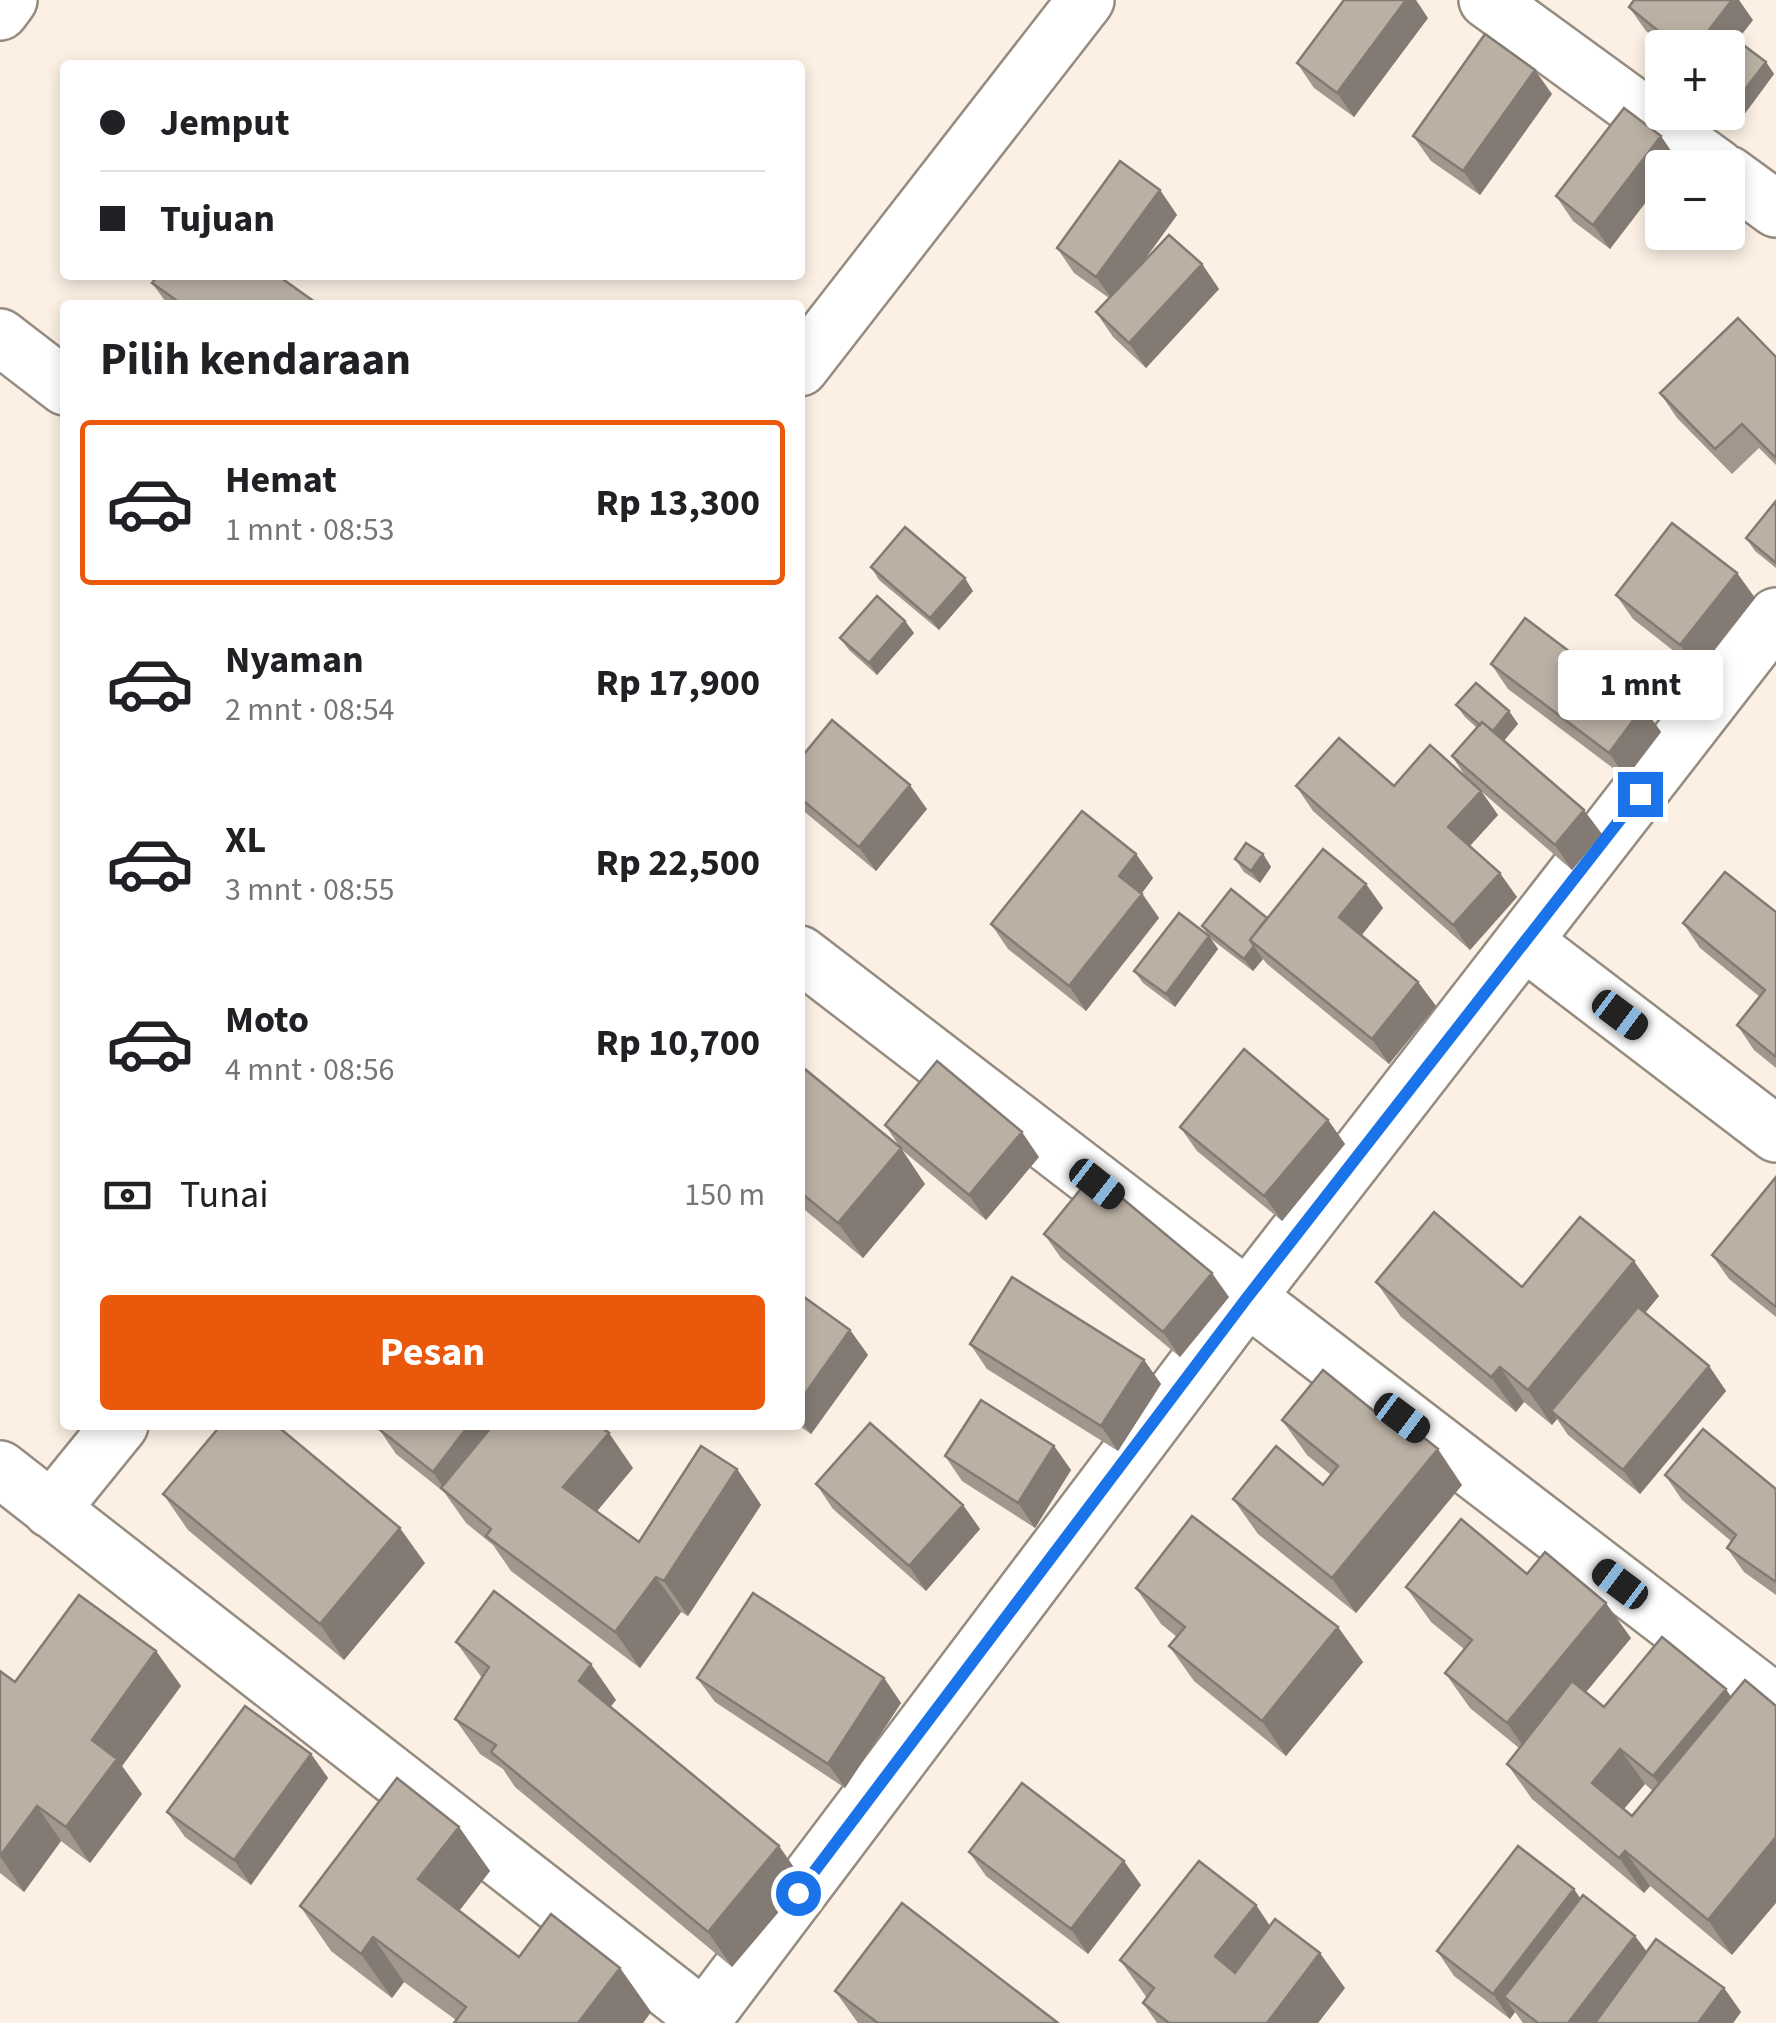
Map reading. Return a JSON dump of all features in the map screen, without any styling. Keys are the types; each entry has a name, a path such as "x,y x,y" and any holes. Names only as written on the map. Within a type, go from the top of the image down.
{"street":[{"path":"0,12 10,0"},
{"path":"805,362 1086,0"},
{"path":"1487,0 1693,150"},
{"path":"1745,186 1776,209"},
{"path":"0,337 60,383"},
{"path":"112,1430 18,1493 705,2021 1246,1299 1776,616"},
{"path":"1526,943 1776,1134"},
{"path":"805,958 1776,1703"}],"building":[{"path":"1344,0 1406,0 1337,93 1297,63"},
{"path":"1634,0 1732,0 1709,30 1657,30 1629,7"},
{"path":"1485,34 1535,70 1463,171 1413,136"},
{"path":"1745,46 1766,62 1745,89"},
{"path":"1624,108 1645,124 1645,130 1661,136 1650,150 1645,150 1645,157 1593,225 1556,196"},
{"path":"1120,161 1160,190 1096,277 1057,248"},
{"path":"1169,235 1202,264 1129,343 1096,312"},
{"path":"284,280 312,300 176,300 152,283"},
{"path":"1738,318 1776,357 1776,458 1742,424 1715,449 1660,393"},
{"path":"1776,501 1776,563 1746,538"},
{"path":"1672,523 1737,573 1680,645 1616,595"},
{"path":"905,527 965,578 930,618 871,567"},
{"path":"877,596 905,621 869,663 840,638"},
{"path":"1525,618 1643,707 1609,753 1491,664"},
{"path":"1476,683 1509,711 1493,731 1456,705"},
{"path":"832,720 910,785 859,847 805,802 805,753"},
{"path":"1482,722 1584,810 1555,845 1452,756"},
{"path":"1339,738 1394,786 1430,745 1481,791 1448,827 1500,873 1453,925 1296,786"},
{"path":"1082,811 1136,854 1119,876 1142,894 1069,986 991,924"},
{"path":"1246,843 1263,854 1251,871 1235,859"},
{"path":"1323,849 1366,884 1339,917 1418,982 1372,1039 1250,940"},
{"path":"1725,872 1776,912 1776,1057 1737,1025 1765,990 1683,923"},
{"path":"1231,889 1267,918 1250,940 1254,946 1244,959 1202,926"},
{"path":"1179,913 1209,936 1166,994 1134,971"},
{"path":"1244,1049 1328,1120 1264,1196 1180,1127"},
{"path":"937,1061 1022,1132 969,1195 885,1125"},
{"path":"805,1069 901,1148 838,1223 805,1196"},
{"path":"1093,1174 1212,1273 1163,1332 1044,1234"},
{"path":"1776,1177 1776,1307 1712,1255"},
{"path":"1434,1212 1522,1287 1580,1217 1634,1261 1528,1390 1500,1367 1491,1377 1376,1282"},
{"path":"1012,1277 1144,1360 1101,1426 970,1344"},
{"path":"805,1298 850,1330 805,1394"},
{"path":"1638,1307 1709,1366 1623,1470 1551,1411"},
{"path":"1323,1370 1380,1416 1387,1408 1438,1449 1332,1578 1233,1499 1276,1446 1323,1485 1338,1466 1282,1420"},
{"path":"981,1400 1054,1446 1018,1503 945,1456"},
{"path":"870,1423 963,1505 909,1566 816,1484"},
{"path":"1703,1429 1776,1489 1776,1582 1727,1548 1736,1535 1665,1475"},
{"path":"217,1430 282,1430 400,1528 320,1624 163,1494"},
{"path":"380,1430 465,1430 433,1472"},
{"path":"489,1430 605,1430 609,1433 563,1487 639,1542 701,1446 737,1469 664,1581 656,1577 615,1632 486,1536 491,1529 441,1488"},
{"path":"1192,1516 1338,1627 1262,1721 1169,1646 1185,1627 1136,1588"},
{"path":"1461,1519 1527,1574 1545,1552 1606,1603 1507,1723 1445,1673 1472,1640 1406,1587"},
{"path":"494,1591 591,1664 579,1681 779,1846 708,1932 491,1752 496,1745 455,1719 489,1667 456,1642"},
{"path":"753,1593 884,1678 828,1764 697,1678"},
{"path":"79,1595 156,1651 92,1740 117,1759 66,1827 37,1806 0,1856 0,1671 15,1682"},
{"path":"1662,1637 1726,1689 1653,1776 1620,1749 1592,1783 1632,1816 1745,1680 1776,1706 1776,1837 1708,1920 1625,1851 1619,1858 1507,1764 1572,1681 1604,1707"},
{"path":"245,1706 311,1754 234,1860 167,1812"},
{"path":"397,1778 459,1827 418,1879 519,1957 551,1914 620,1968 578,2023 454,2023 466,2007 373,1937 361,1954 300,1906"},
{"path":"1022,1783 1124,1861 1071,1929 969,1852"},
{"path":"1518,1846 1574,1889 1493,1994 1437,1951"},
{"path":"1199,1861 1256,1905 1215,1956 1235,1973 1275,1919 1320,1953 1267,2023 1169,2023 1143,2003 1154,1988 1120,1960"},
{"path":"1583,1895 1635,1936 1568,2023 1538,2023 1504,1997"},
{"path":"902,1903 1058,2023 878,2023 835,1991"},
{"path":"1656,1939 1724,1988 1698,2023 1595,2023"}],"route":[{"path":"798,1893 1246,1299 1640,794"}]}
